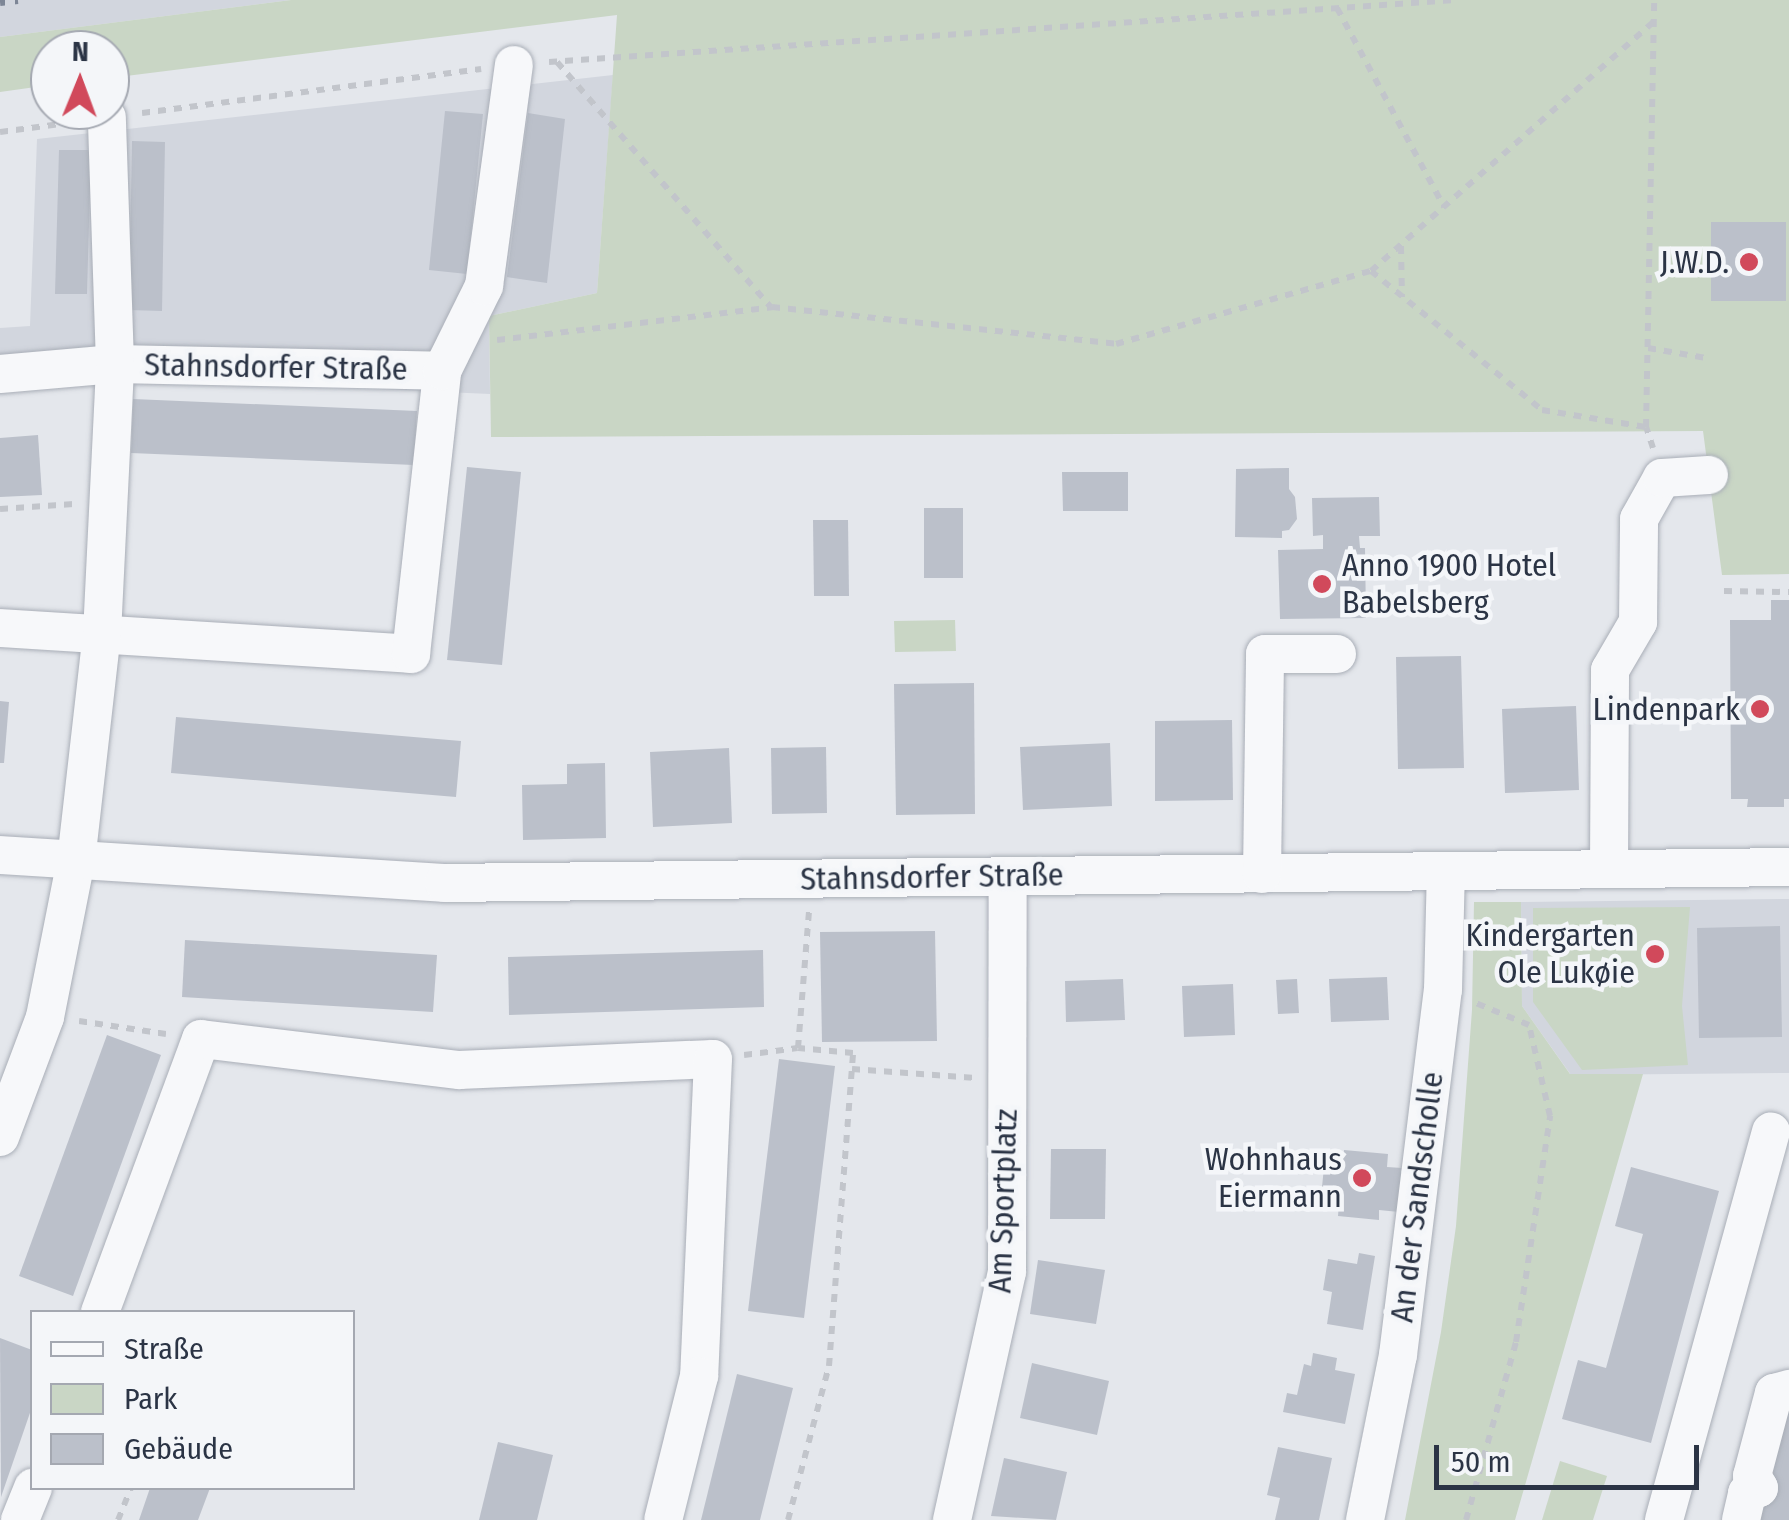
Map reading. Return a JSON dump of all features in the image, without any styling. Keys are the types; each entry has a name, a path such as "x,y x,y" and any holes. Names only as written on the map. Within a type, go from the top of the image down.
{"street":[{"path":"448,358 484,286 514,65"},
{"path":"107,130 115,364"},
{"name":"Stahnsdorfer Straße","path":"0,374 115,364 448,358 412,654 0,628"},
{"name":"Stahnsdorfer Straße","path":"76,860 102,634 115,364"},
{"path":"1609,869 1610,670 1638,622 1638,519 1662,478 1709,475"},
{"path":"1262,874 1266,654 1338,654"},
{"name":"Stahnsdorfer Straße","path":"0,854 444,883 1789,866"},
{"path":"0,1137 45,1017 76,860"},
{"name":"An der Sandscholle","path":"1366,1520 1398,1356 1443,990 1446,872"},
{"name":"Am Sportplatz","path":"952,1520 1007,1272 1008,876"},
{"path":"101,1310 202,1039 460,1070 713,1059 699,1376 664,1520"},
{"path":"1664,1520 1771,1131"},
{"path":"1741,1520 1748,1493 1759,1488 1752,1476 1774,1393 1789,1389"},
{"path":"20,1520 32,1490"}],"path":[{"path":"130,114 514,65 1455,0"},
{"path":"1371,271 1542,410 1646,427 1654,0"},
{"path":"1337,8 1444,207"},
{"path":"448,358 772,308 1116,344 1371,271 1653,22"},
{"path":"557,62 772,308"},
{"path":"0,132 30,128"},
{"path":"1401,244 1402,296"},
{"path":"1647,348 1706,358"},
{"path":"0,509 109,502"},
{"path":"1724,591 1789,592"},
{"path":"798,1048 812,878"},
{"path":"1443,990 1529,1025 1550,1116 1516,1342 1466,1520"},
{"path":"45,1017 202,1039"},
{"path":"713,1059 798,1048 853,1053 830,1366 788,1520"},
{"path":"852,1068 1007,1081"},
{"path":"118,1520 130,1490"}],"shaded area":[{"path":"0,0 291,0 30,30 30,33 0,37"},
{"path":"613,75 597,293 489,316 490,394 149,379 0,392 0,328 30,326 37,139"},
{"name":"Kindergarten Ole Lukøie","path":"1789,899 1789,1073 1571,1075 1522,1006 1521,902"}],"green space":[{"path":"291,0 1789,0 1789,574 1722,575 1703,431 491,437 489,316 597,293 617,15 130,76 130,30 55,30"},
{"path":"30,33 30,88 0,92 0,37"},
{"path":"955,620 956,651 895,652 894,621"},
{"path":"1474,902 1521,902 1522,1006 1570,1074 1643,1074 1515,1520 1405,1520 1441,1332 1456,1226 1472,1010"},
{"path":"1690,907 1682,1006 1688,1065 1582,1070 1533,1002 1533,908"},
{"path":"1560,1461 1607,1476 1593,1520 1542,1520"}],"building":[{"path":"445,111 483,114 467,274 429,270"},
{"path":"528,113 565,119 547,283 507,277"},
{"path":"132,141 165,142 162,311 129,310"},
{"path":"59,150 91,150 87,294 55,294"},
{"name":"J.W.D.","path":"1711,222 1786,222 1786,301 1711,301"},
{"path":"133,399 417,411 414,465 131,453"},
{"path":"38,435 42,495 0,497 0,438"},
{"path":"467,467 521,472 502,665 447,660"},
{"path":"1289,468 1289,489 1295,497 1297,519 1289,530 1282,531 1282,538 1235,537 1236,469"},
{"path":"1062,472 1128,472 1128,511 1063,511"},
{"name":"Anno 1900 Hotel Babelsberg","path":"1379,497 1380,536 1359,536 1360,548 1365,548 1366,618 1280,619 1278,550 1323,549 1323,535 1313,536 1312,498"},
{"path":"924,508 963,508 963,578 924,578"},
{"path":"813,520 848,520 849,596 814,596"},
{"name":"Lindenpark","path":"1771,600 1789,600 1789,799 1784,799 1784,807 1747,807 1748,799 1731,799 1730,620 1771,620"},
{"path":"1461,656 1464,768 1398,769 1396,657"},
{"path":"974,683 975,814 896,815 894,684"},
{"path":"0,701 9,702 4,763 0,763"},
{"path":"1576,706 1579,790 1505,793 1502,709"},
{"path":"176,717 461,741 456,797 171,773"},
{"path":"1232,720 1233,800 1155,801 1155,721"},
{"path":"1110,743 1112,806 1023,810 1020,747"},
{"path":"826,747 827,813 772,814 771,748"},
{"path":"729,748 732,823 653,827 650,752"},
{"path":"605,763 606,838 523,840 522,785 567,784 567,764"},
{"path":"1780,926 1782,1037 1699,1038 1697,928"},
{"path":"935,931 937,1041 822,1042 820,932"},
{"path":"185,940 437,955 433,1012 182,997"},
{"path":"763,950 764,1007 509,1015 508,957"},
{"path":"1387,977 1389,1020 1331,1022 1329,979"},
{"path":"1123,979 1125,1020 1066,1022 1065,981"},
{"path":"1297,979 1299,1013 1278,1014 1276,980"},
{"path":"1233,984 1235,1035 1184,1037 1182,986"},
{"path":"107,1035 161,1055 73,1296 19,1276"},
{"path":"779,1059 835,1066 804,1318 748,1311"},
{"path":"1051,1149 1106,1149 1105,1219 1050,1219"},
{"name":"Wohnhaus Eiermann","path":"1344,1150 1388,1154 1387,1167 1402,1168 1399,1212 1379,1210 1379,1220 1338,1216 1340,1189 1322,1187 1325,1157 1343,1159"},
{"path":"1631,1167 1719,1191 1651,1443 1562,1419 1578,1360 1606,1368 1643,1234 1615,1226"},
{"path":"1359,1253 1375,1256 1363,1330 1327,1324 1332,1292 1323,1290 1328,1259 1357,1264"},
{"path":"1038,1260 1105,1270 1096,1324 1030,1314"},
{"path":"0,1338 30,1349 30,1413 1,1497"},
{"path":"1313,1353 1337,1358 1335,1370 1355,1374 1345,1424 1283,1412 1287,1393 1297,1395 1304,1364 1311,1366"},
{"path":"1032,1363 1109,1381 1097,1435 1020,1418"},
{"path":"737,1374 793,1388 760,1520 701,1520"},
{"path":"1789,1409 1789,1520 1750,1520"},
{"path":"498,1442 553,1455 537,1520 479,1520"},
{"path":"1278,1447 1332,1458 1319,1520 1275,1520 1280,1498 1267,1495"},
{"path":"1004,1458 1067,1472 1056,1520 991,1516"},
{"path":"149,1490 209,1490 198,1520 139,1520"}],"railway":[{"path":"0,2 18,0"}],"place":[{"name":"J.W.D.","path":"1749,262"},
{"name":"Anno 1900 Hotel Babelsberg","path":"1322,584"},
{"name":"Lindenpark","path":"1760,709"},
{"name":"Kindergarten Ole Lukøie","path":"1655,954"},
{"name":"Wohnhaus Eiermann","path":"1362,1178"}]}
